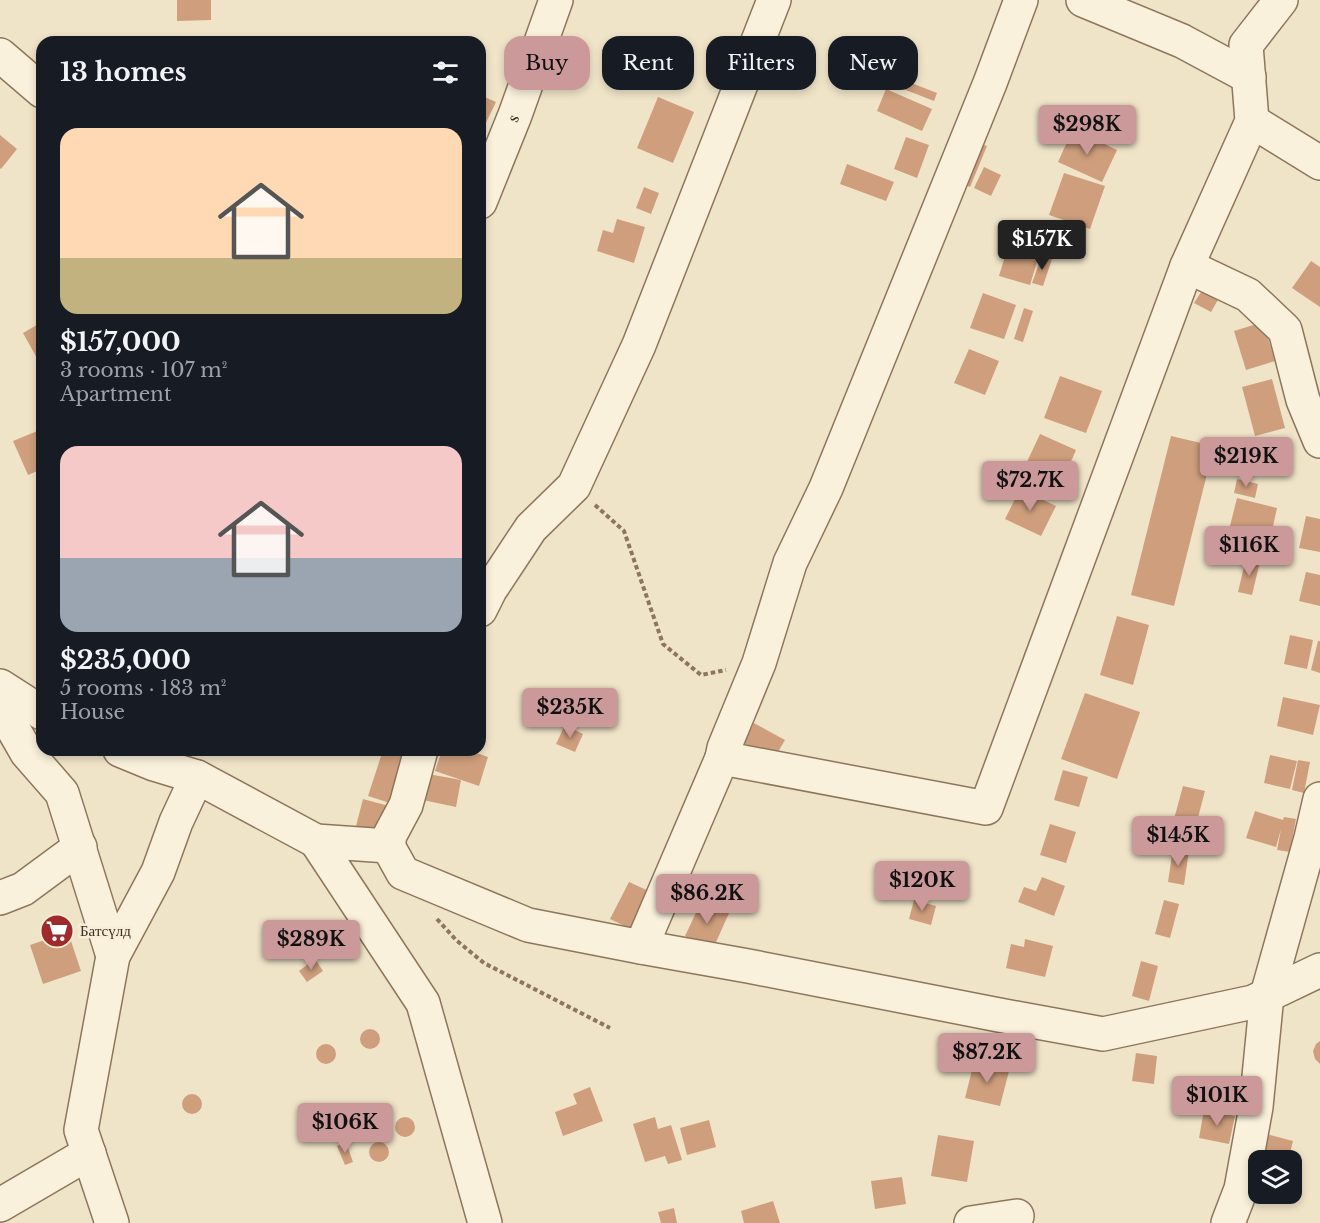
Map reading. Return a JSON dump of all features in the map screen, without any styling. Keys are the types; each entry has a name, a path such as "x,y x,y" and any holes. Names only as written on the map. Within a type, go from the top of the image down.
{"street":[{"name":"s","path":"486,187 515,115 556,0"},
{"path":"486,598 531,528 574,486 639,345 774,0"},
{"path":"641,947 722,758 759,663 790,563 836,465 986,93 1021,0"},
{"path":"1083,0 1182,41 1249,77"},
{"path":"722,758 986,808 1187,266 1252,121 1246,45 1281,0"},
{"path":"0,55 36,86"},
{"path":"1252,121 1320,163"},
{"path":"1187,266 1248,295 1285,330 1304,400 1320,441"},
{"path":"0,686 36,709"},
{"path":"0,706 27,753 62,793 113,956"},
{"path":"420,756 406,806 390,835 388,846 403,873 528,925 1103,1034 1253,1002 1320,970"},
{"path":"156,757 316,841 388,846"},
{"path":"112,1223 81,1130 113,956 159,872 176,822 197,777"},
{"path":"1228,1223 1241,1189 1256,1107 1267,995 1320,799"},
{"path":"316,841 423,1003 485,1223"},
{"path":"0,898 23,889 80,847"},
{"path":"0,1205 89,1153"},
{"path":"971,1223 1017,1216"}],"path":[{"path":"574,486 624,531 663,644 701,675 759,663"},
{"path":"435,918 456,940 484,963 609,1028"}],"building":[{"path":"177,0 211,0 211,20 177,21"},
{"path":"918,86 937,93 934,101 906,90 918,90"},
{"path":"886,90 932,109 922,131 877,111"},
{"path":"658,97 694,112 673,163 637,148"},
{"path":"486,98 496,102 486,123"},
{"path":"1073,129 1117,150 1102,182 1058,162"},
{"path":"0,135 17,149 1,169 0,168"},
{"path":"906,137 929,145 917,178 894,169"},
{"path":"976,142 987,146 970,187 959,182"},
{"path":"847,164 894,182 886,201 840,184"},
{"path":"984,167 1001,175 991,196 974,188"},
{"path":"1064,173 1105,186 1090,229 1049,215"},
{"path":"644,187 659,193 651,214 636,208"},
{"path":"617,219 645,227 634,263 597,251 603,230 613,233"},
{"path":"1009,243 1040,252 1030,285 999,276"},
{"path":"1042,255 1052,259 1043,286 1032,283"},
{"path":"1311,261 1320,267 1320,307 1292,288"},
{"path":"1203,289 1219,298 1211,312 1194,303"},
{"path":"983,293 1016,305 1004,339 970,328"},
{"path":"1024,308 1033,311 1023,342 1014,339"},
{"path":"1263,322 1275,361 1246,370 1234,331"},
{"path":"36,325 36,356 23,333"},
{"path":"969,349 999,361 985,395 954,383"},
{"path":"1060,376 1102,391 1086,433 1044,418"},
{"path":"1272,379 1285,428 1255,436 1242,387"},
{"path":"36,431 36,472 28,475 13,441"},
{"path":"1040,434 1076,450 1062,482 1025,466"},
{"path":"1171,436 1214,446 1174,606 1131,595"},
{"path":"1245,442 1266,447 1263,460 1242,455"},
{"path":"1237,479 1258,484 1255,498 1234,493"},
{"path":"1020,489 1056,506 1041,536 1005,519"},
{"path":"1237,498 1277,508 1270,540 1229,530"},
{"path":"1306,516 1320,519 1320,552 1299,548"},
{"path":"1246,558 1260,562 1252,595 1238,592"},
{"path":"1306,572 1320,575 1320,606 1299,601"},
{"path":"1117,616 1149,625 1133,685 1100,675"},
{"path":"1290,635 1313,640 1307,669 1284,664"},
{"path":"1318,641 1320,641 1320,673 1311,670"},
{"path":"1085,693 1140,712 1117,779 1061,759"},
{"path":"1283,697 1320,705 1313,735 1277,726"},
{"path":"754,723 785,740 774,759 744,743"},
{"path":"565,725 583,734 575,752 556,744"},
{"path":"1270,755 1297,761 1290,789 1264,783"},
{"path":"381,756 406,756 390,803 368,796"},
{"path":"440,756 488,757 479,786 435,771"},
{"path":"1298,760 1310,762 1304,793 1292,790"},
{"path":"1063,770 1088,777 1079,807 1054,800"},
{"path":"423,773 461,780 456,807 418,799"},
{"path":"1183,786 1205,791 1196,825 1174,819"},
{"path":"363,799 389,806 381,837 355,830"},
{"path":"1255,811 1283,820 1284,817 1296,819 1290,852 1277,850 1281,829 1276,847 1246,838"},
{"path":"1050,824 1076,832 1066,863 1040,855"},
{"path":"1173,848 1189,851 1184,885 1168,882"},
{"path":"1042,877 1065,886 1054,916 1018,902 1024,887 1036,891"},
{"path":"629,882 651,892 633,930 610,919"},
{"path":"702,900 729,913 713,949 685,936"},
{"path":"914,900 936,906 931,925 909,919"},
{"path":"1164,900 1179,904 1170,938 1155,934"},
{"path":"68,932 81,971 43,984 30,945"},
{"path":"1025,939 1053,946 1045,977 1006,968 1011,944 1024,947"},
{"path":"315,959 323,971 307,982 299,971"},
{"path":"1141,961 1158,966 1149,1001 1132,996"},
{"path":"370,1029 377,1032 380,1039 377,1046 370,1049 363,1046 360,1039 363,1032"},
{"path":"1320,1041 1320,1064 1315,1059 1313,1051"},
{"path":"326,1044 333,1047 336,1054 333,1061 326,1064 319,1061 316,1054 319,1047"},
{"path":"1136,1053 1157,1056 1154,1084 1132,1081"},
{"path":"974,1062 1009,1071 1000,1106 965,1098"},
{"path":"590,1087 603,1121 563,1136 555,1112 577,1104 573,1094"},
{"path":"192,1094 199,1097 202,1104 199,1111 192,1114 185,1111 182,1104 185,1097"},
{"path":"1204,1110 1235,1116 1229,1144 1199,1138"},
{"path":"405,1117 412,1120 415,1127 412,1134 405,1137 398,1134 395,1127 398,1120"},
{"path":"655,1117 658,1129 671,1125 682,1160 668,1164 665,1156 645,1162 633,1124"},
{"path":"709,1120 716,1147 687,1155 680,1128"},
{"path":"1259,1132 1293,1141 1291,1150 1255,1150"},
{"path":"938,1135 974,1141 967,1182 931,1176"},
{"path":"346,1142 353,1162 345,1165 337,1146"},
{"path":"379,1142 386,1145 389,1152 386,1159 379,1162 372,1159 369,1152 372,1145"},
{"path":"902,1177 906,1204 875,1209 871,1181"},
{"path":"773,1201 780,1223 744,1223 741,1211"},
{"path":"674,1208 677,1223 661,1223 658,1212"}],"place":[{"name":"Батсүлд","path":"57,931"}]}
